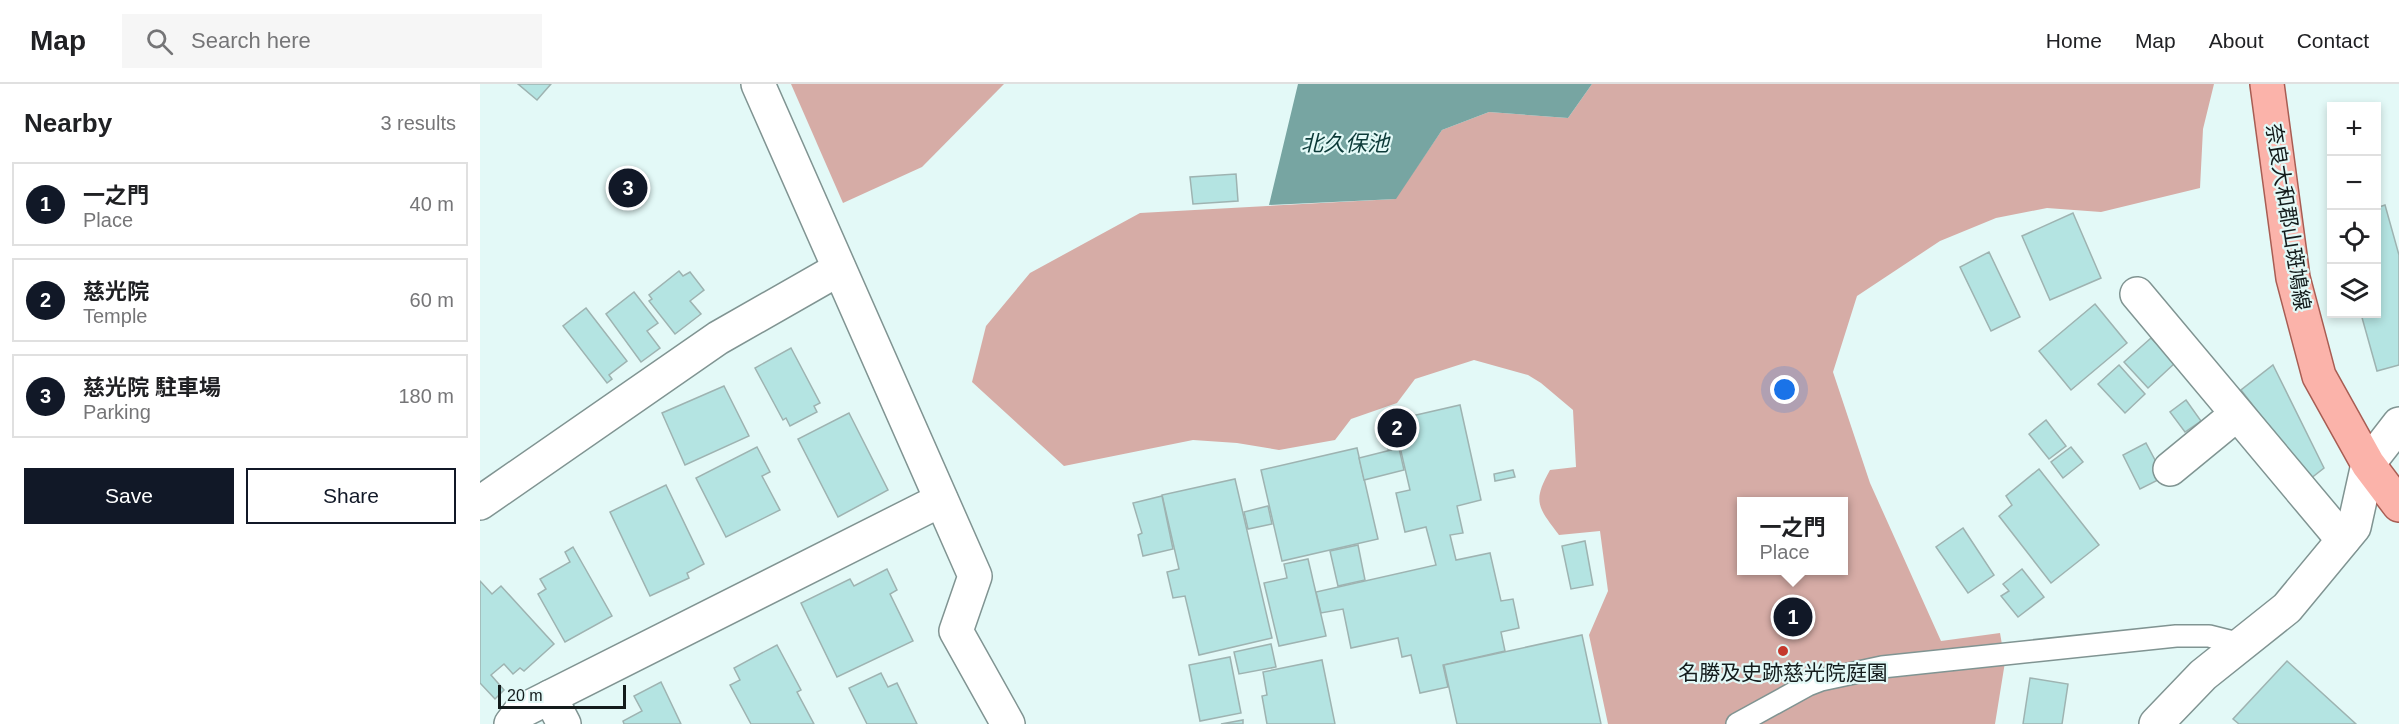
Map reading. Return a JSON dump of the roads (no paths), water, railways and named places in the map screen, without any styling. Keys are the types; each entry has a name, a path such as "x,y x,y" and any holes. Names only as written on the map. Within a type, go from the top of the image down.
{"main road":[{"name":"奈良大和郡山斑鳩線","path":"2267,84 2293,278 2319,376 2368,464 2399,505"}],"street":[{"path":"751,92 840,269 975,576 956,631 1008,724"},
{"path":"480,503 718,338 840,269"},
{"path":"2137,294 2343,540"},
{"path":"2170,469 2237,414"},
{"path":"2156,724 2203,675 2287,608 2354,527 2368,464 2399,424"},
{"path":"511,724 520,712 557,711 941,500"}],"lane":[{"path":"1737,724 1808,685 1882,667 2176,636 2209,636 2241,644"}],"water":[{"name":"北久保池","path":"1298,84 1592,84 1568,118 1489,112 1442,130 1396,199 1269,205"}],"place":[{"name":"慈光院 駐車場","path":"628,188"},
{"name":"慈光院","path":"1397,428"},
{"name":"一之門","path":"1793,617"},
{"name":"名勝及史跡慈光院庭園","path":"1783,651"}]}
